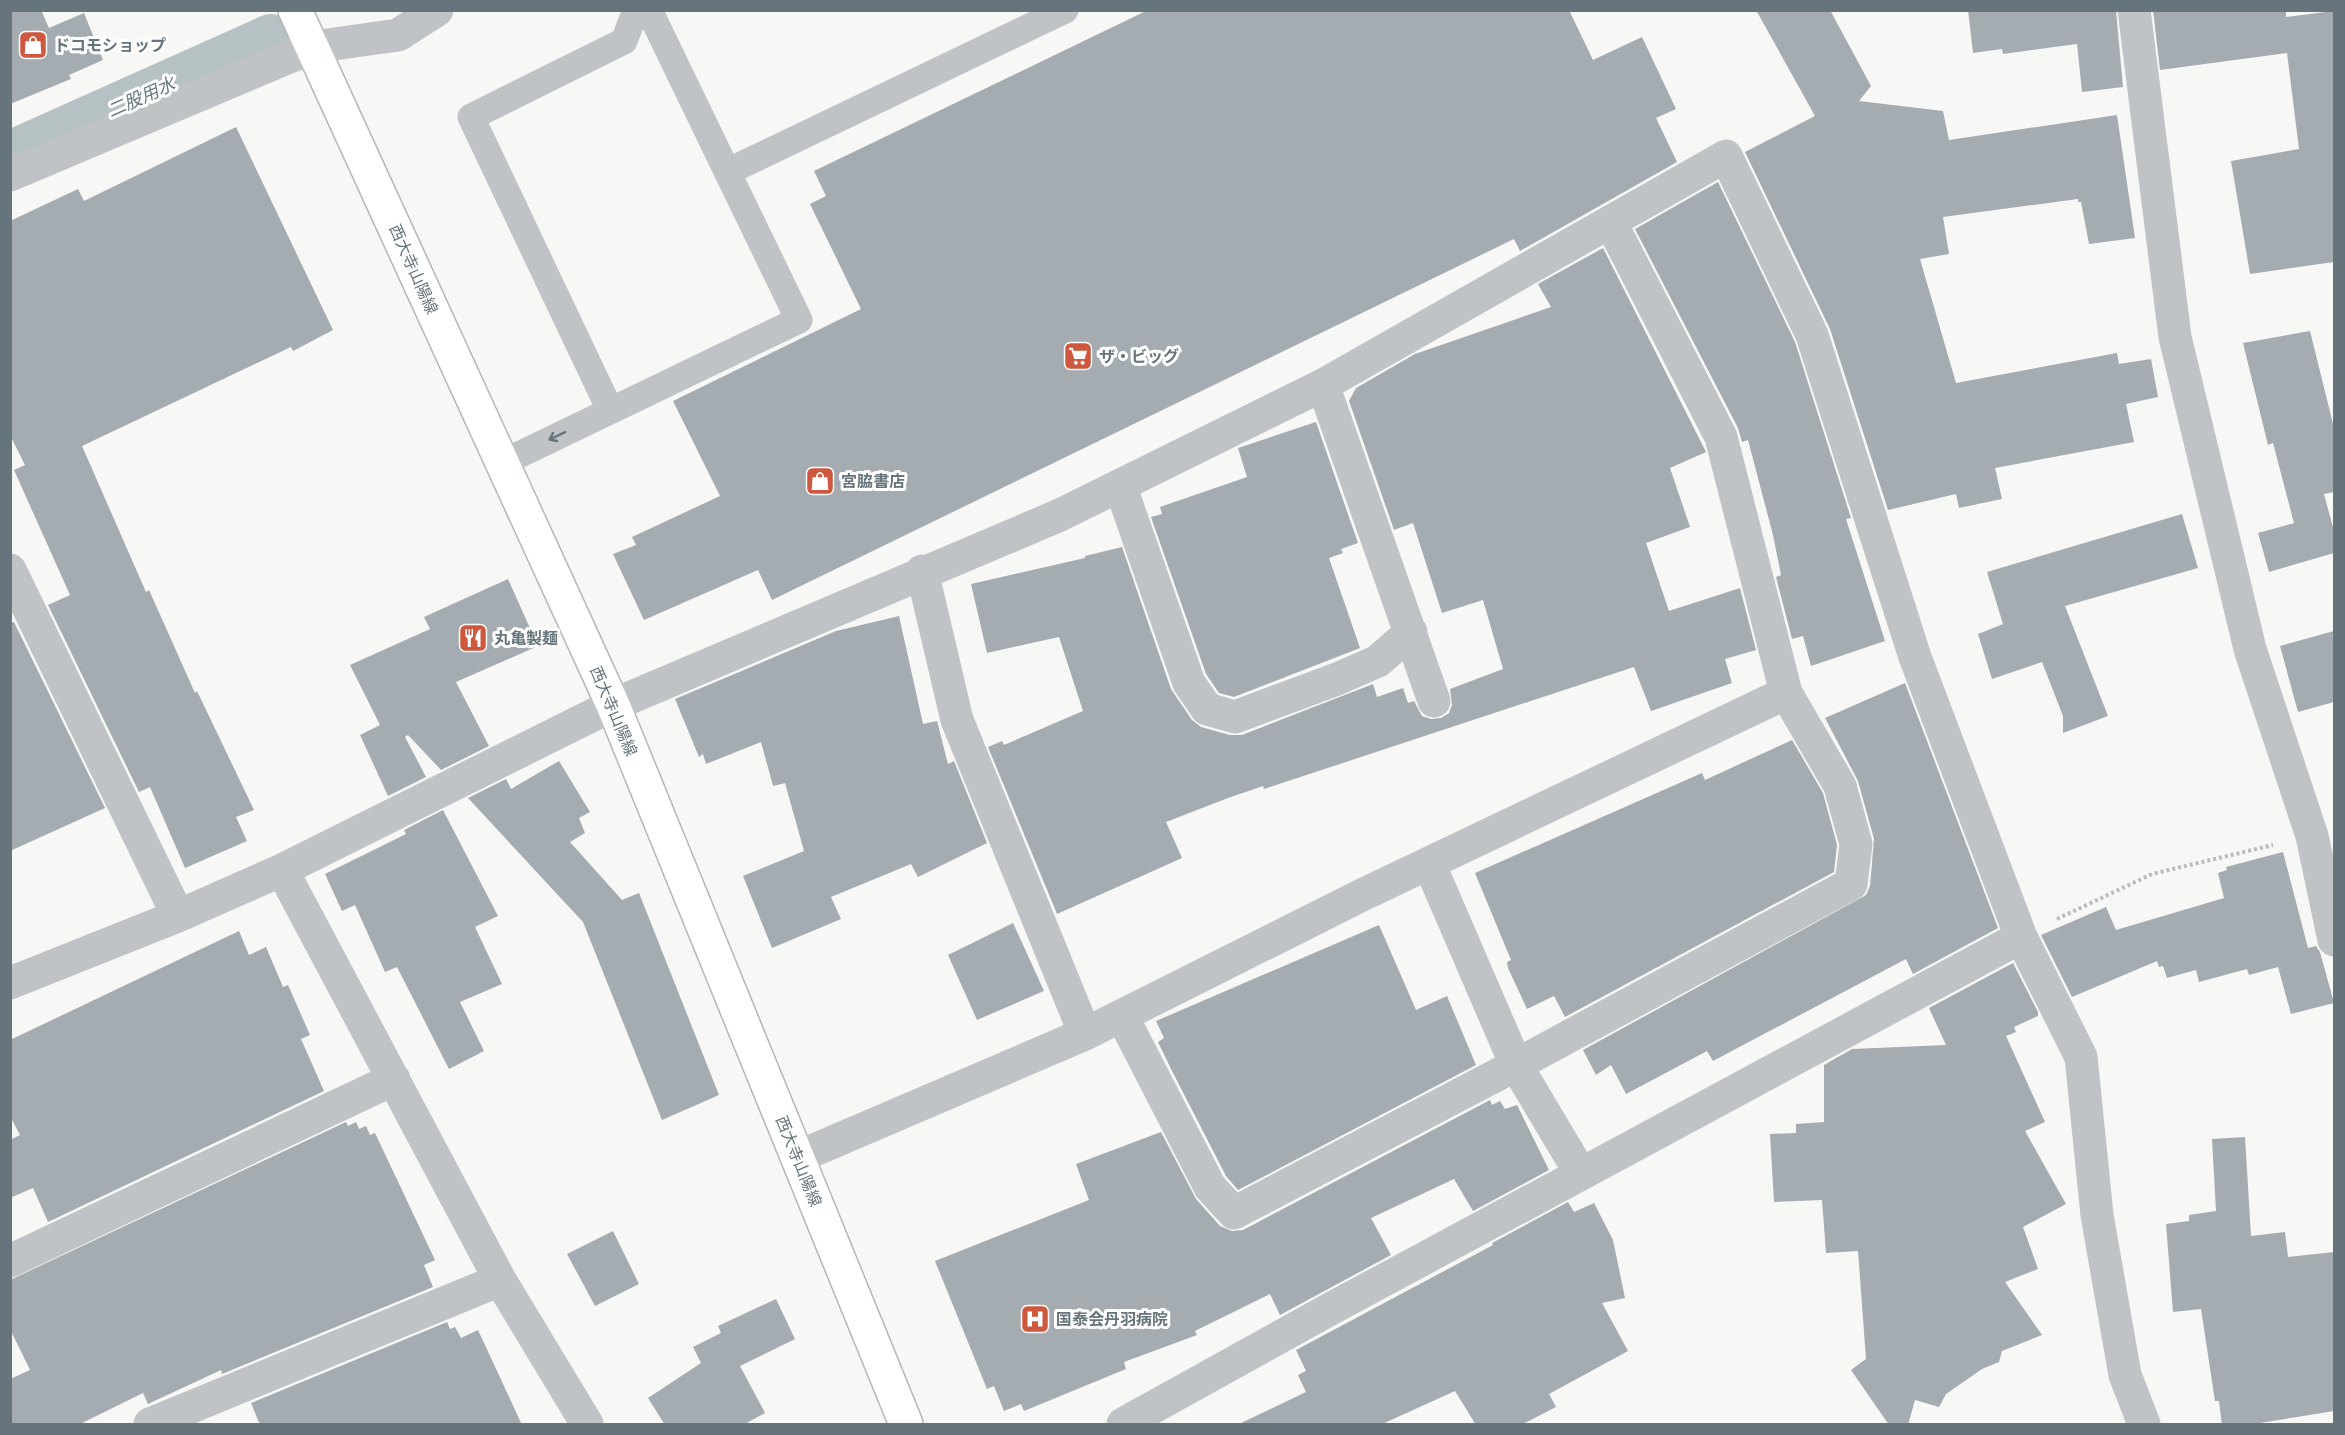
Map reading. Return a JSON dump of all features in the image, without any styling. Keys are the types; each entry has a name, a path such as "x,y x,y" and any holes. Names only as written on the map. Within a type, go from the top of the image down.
{"main road":[{"name":"西大寺山陽線","path":"295,10 613,705 906,1425"}],"street":[{"path":"10,175 313,47 398,35 437,10"},
{"path":"2134,10 2175,337 2250,649 2312,836 2334,940"},
{"path":"10,983 178,916 282,870 613,705 1060,514 1323,385 1726,156 1812,335 1915,657 2021,937 2081,1058 2097,1215 2125,1375 2144,1425"},
{"path":"1122,1016 1210,1186 1234,1213 1516,1065 1851,884 1856,844 1840,786 1786,693 1721,437 1611,223"},
{"path":"1323,385 1434,700"},
{"path":"1120,485 1189,683 1207,709 1235,717 1337,679 1378,661 1411,632"},
{"path":"10,570 178,916"},
{"path":"922,572 957,720 1085,1034"},
{"path":"798,1157 1085,1034 1429,863 1786,693"},
{"path":"1429,863 1516,1065 1581,1174"},
{"path":"282,870 500,1280 587,1425"},
{"path":"1123,1425 1334,1306 2021,937"},
{"path":"10,1261 394,1080"},
{"path":"150,1425 500,1280"}],"lane":[{"path":"610,410 471,117 624,41 636,10"},
{"path":"502,463 799,320 649,10"},
{"path":"727,172 1065,10"}],"path":[{"path":"2021,937 2152,874 2312,836"}],"building":[{"name":"ドコモショップ","path":"10,10 41,10 49,28 84,13 103,60 69,75 71,79 10,104"},
{"name":"ザ・ビッグ","path":"1148,10 1569,10 1593,60 1642,37 1676,109 1656,118 1677,162 1520,251 1514,239 772,600 758,570 644,620 613,554 636,545 632,537 720,496 673,401 861,309 810,204 826,196 814,171"},
{"path":"1756,10 1830,10 1871,86 1859,101 1943,111 1949,140 2117,115 2135,238 2089,244 2081,202 2078,202 2078,199 1943,217 1949,254 1920,259 1956,383 2117,353 2119,364 2151,359 2158,397 2126,404 2134,442 1995,468 2002,499 1959,508 1956,494 1888,510 1830,329 1745,152 1815,116"},
{"path":"1968,10 2116,10 2123,87 2082,92 2077,44 2003,54 2002,49 1973,53"},
{"path":"2153,10 2286,10 2286,17 2334,11 2334,262 2250,274 2231,161 2299,149 2287,53 2160,70"},
{"path":"236,127 333,330 293,351 291,347 82,446 146,592 149,590 195,693 197,691 254,810 236,817 247,841 185,868 150,787 139,792 48,605 70,595 14,470 25,465 10,435 10,221 78,189 84,201"},
{"path":"1718,182 1795,342 1851,518 1846,519 1885,641 1811,666 1803,636 1792,639 1776,577 1781,575 1773,535 1748,440 1742,442 1738,428 1635,229"},
{"path":"1603,248 1706,452 1670,468 1690,527 1646,543 1669,611 1740,588 1756,650 1725,659 1732,683 1651,711 1634,667 1264,789 1263,786 1166,822 1182,858 1057,914 988,747 1002,741 1004,745 1083,711 1059,637 987,653 971,584 1085,558 1085,556 1122,547 1171,689 1192,720 1201,727 1230,735 1242,735 1373,684 1377,697 1403,688 1408,703 1414,701 1422,716 1431,719 1441,718 1449,713 1452,705 1450,689 1503,669 1483,600 1442,613 1413,523 1394,530 1349,401 1356,388 1415,354 1551,307 1538,284"},
{"path":"2310,331 2334,428 2334,492 2324,494 2334,531 2334,553 2269,572 2258,533 2294,523 2273,443 2268,445 2243,343"},
{"path":"1316,422 1358,543 1341,549 1343,553 1329,558 1360,648 1234,697 1219,693 1206,674 1151,517 1162,514 1160,507 1247,477 1238,448"},
{"path":"2182,514 2198,568 2065,606 2108,716 2063,733 2063,716 2042,662 1992,679 1978,634 2003,624 1987,572"},
{"path":"508,579 538,646 456,682 489,746 441,770 408,735 405,737 426,777 388,796 360,735 380,725 350,665 430,629 424,617"},
{"path":"899,616 923,724 937,721 948,764 954,761 987,843 918,877 911,864 831,897 841,919 772,948 743,876 804,851 785,783 773,786 761,742 706,764 703,754 699,757 675,699 836,631"},
{"path":"14,622 105,808 10,851 10,623"},
{"path":"2334,631 2334,702 2298,712 2280,646"},
{"path":"1905,683 1998,928 1913,974 1906,959 1713,1061 1707,1051 1626,1094 1611,1065 1596,1075 1583,1050 1866,895 1870,886 1874,839 1858,781 1825,718"},
{"path":"1792,740 1823,793 1837,845 1834,872 1565,1017 1554,996 1527,1009 1508,968 1507,962 1511,960 1475,873 1702,773 1705,780"},
{"path":"559,761 590,812 579,818 585,833 570,842 622,900 639,893 719,1095 662,1120 583,922 468,798 506,779 511,789"},
{"path":"443,810 498,916 475,927 502,984 460,1002 484,1051 449,1069 397,967 385,972 355,905 342,911 325,874 406,834 404,830"},
{"path":"2283,852 2308,948 2316,946 2320,952 2334,1003 2291,1014 2278,967 2249,975 2247,969 2199,982 2196,970 2167,978 2163,966 2159,967 2157,961 2072,997 2041,935 2106,907 2116,930 2224,898 2218,873 2227,870 2226,867"},
{"path":"1013,923 1044,991 977,1020 948,955"},
{"path":"1379,925 1416,1010 1447,996 1476,1065 1238,1190 1226,1176 1172,1071 1158,1042 1164,1038 1156,1021"},
{"path":"239,931 249,955 266,947 283,987 288,985 310,1035 301,1039 324,1091 48,1222 33,1188 10,1198 10,1140 20,1135 10,1116 10,1040"},
{"path":"2013,963 2038,1012 2038,1016 2014,1027 2016,1032 2006,1036 2045,1122 2025,1131 2066,1204 2023,1227 2038,1269 2005,1282 2042,1335 2002,1351 1999,1362 1982,1369 1946,1394 1939,1407 1915,1400 1908,1425 1889,1425 1851,1370 1866,1359 1858,1251 1826,1253 1822,1200 1774,1202 1770,1134 1796,1133 1796,1124 1824,1122 1824,1065 1852,1049 1946,1045 1929,1008"},
{"path":"1490,1100 1492,1105 1500,1101 1505,1109 1517,1105 1549,1170 1473,1211 1454,1179 1371,1218 1391,1255 1280,1315 1270,1294 1195,1331 1197,1335 1124,1362 1126,1369 1024,1411 1021,1404 1004,1411 994,1386 987,1389 935,1261 1089,1200 1076,1164 1161,1132 1196,1199 1220,1226 1232,1231 1243,1230"},
{"path":"346,1122 348,1126 356,1122 359,1129 366,1126 370,1135 375,1133 435,1260 424,1265 433,1287 222,1374 221,1370 148,1404 143,1393 78,1425 10,1425 10,1379 30,1370 10,1329 10,1280"},
{"path":"2245,1137 2251,1236 2285,1232 2288,1257 2334,1252 2334,1411 2247,1425 2222,1425 2219,1401 2215,1401 2201,1309 2173,1312 2166,1224 2189,1221 2189,1215 2216,1211 2212,1139"},
{"path":"1568,1202 1574,1212 1594,1203 1613,1240 1625,1298 1602,1303 1628,1351 1549,1394 1556,1407 1521,1425 1476,1425 1455,1391 1380,1425 1237,1425 1306,1392 1298,1375 1306,1371 1296,1350 1493,1245 1492,1243"},
{"path":"613,1231 639,1284 595,1306 567,1254"},
{"path":"776,1299 795,1339 740,1366 765,1413 743,1425 665,1425 648,1398 701,1363 693,1347 721,1333 718,1326"},
{"path":"447,1322 450,1329 455,1327 461,1338 478,1330 522,1425 260,1425 251,1403"}],"waterway":[{"name":"二股用水","path":"10,155 271,38"}],"place":[{"name":"ドコモショップ","path":"33,45"},
{"name":"ザ・ビッグ","path":"1078,356"},
{"name":"宮脇書店","path":"820,481"},
{"name":"丸亀製麺","path":"473,638"},
{"name":"国泰会丹羽病院","path":"1035,1319"}]}
